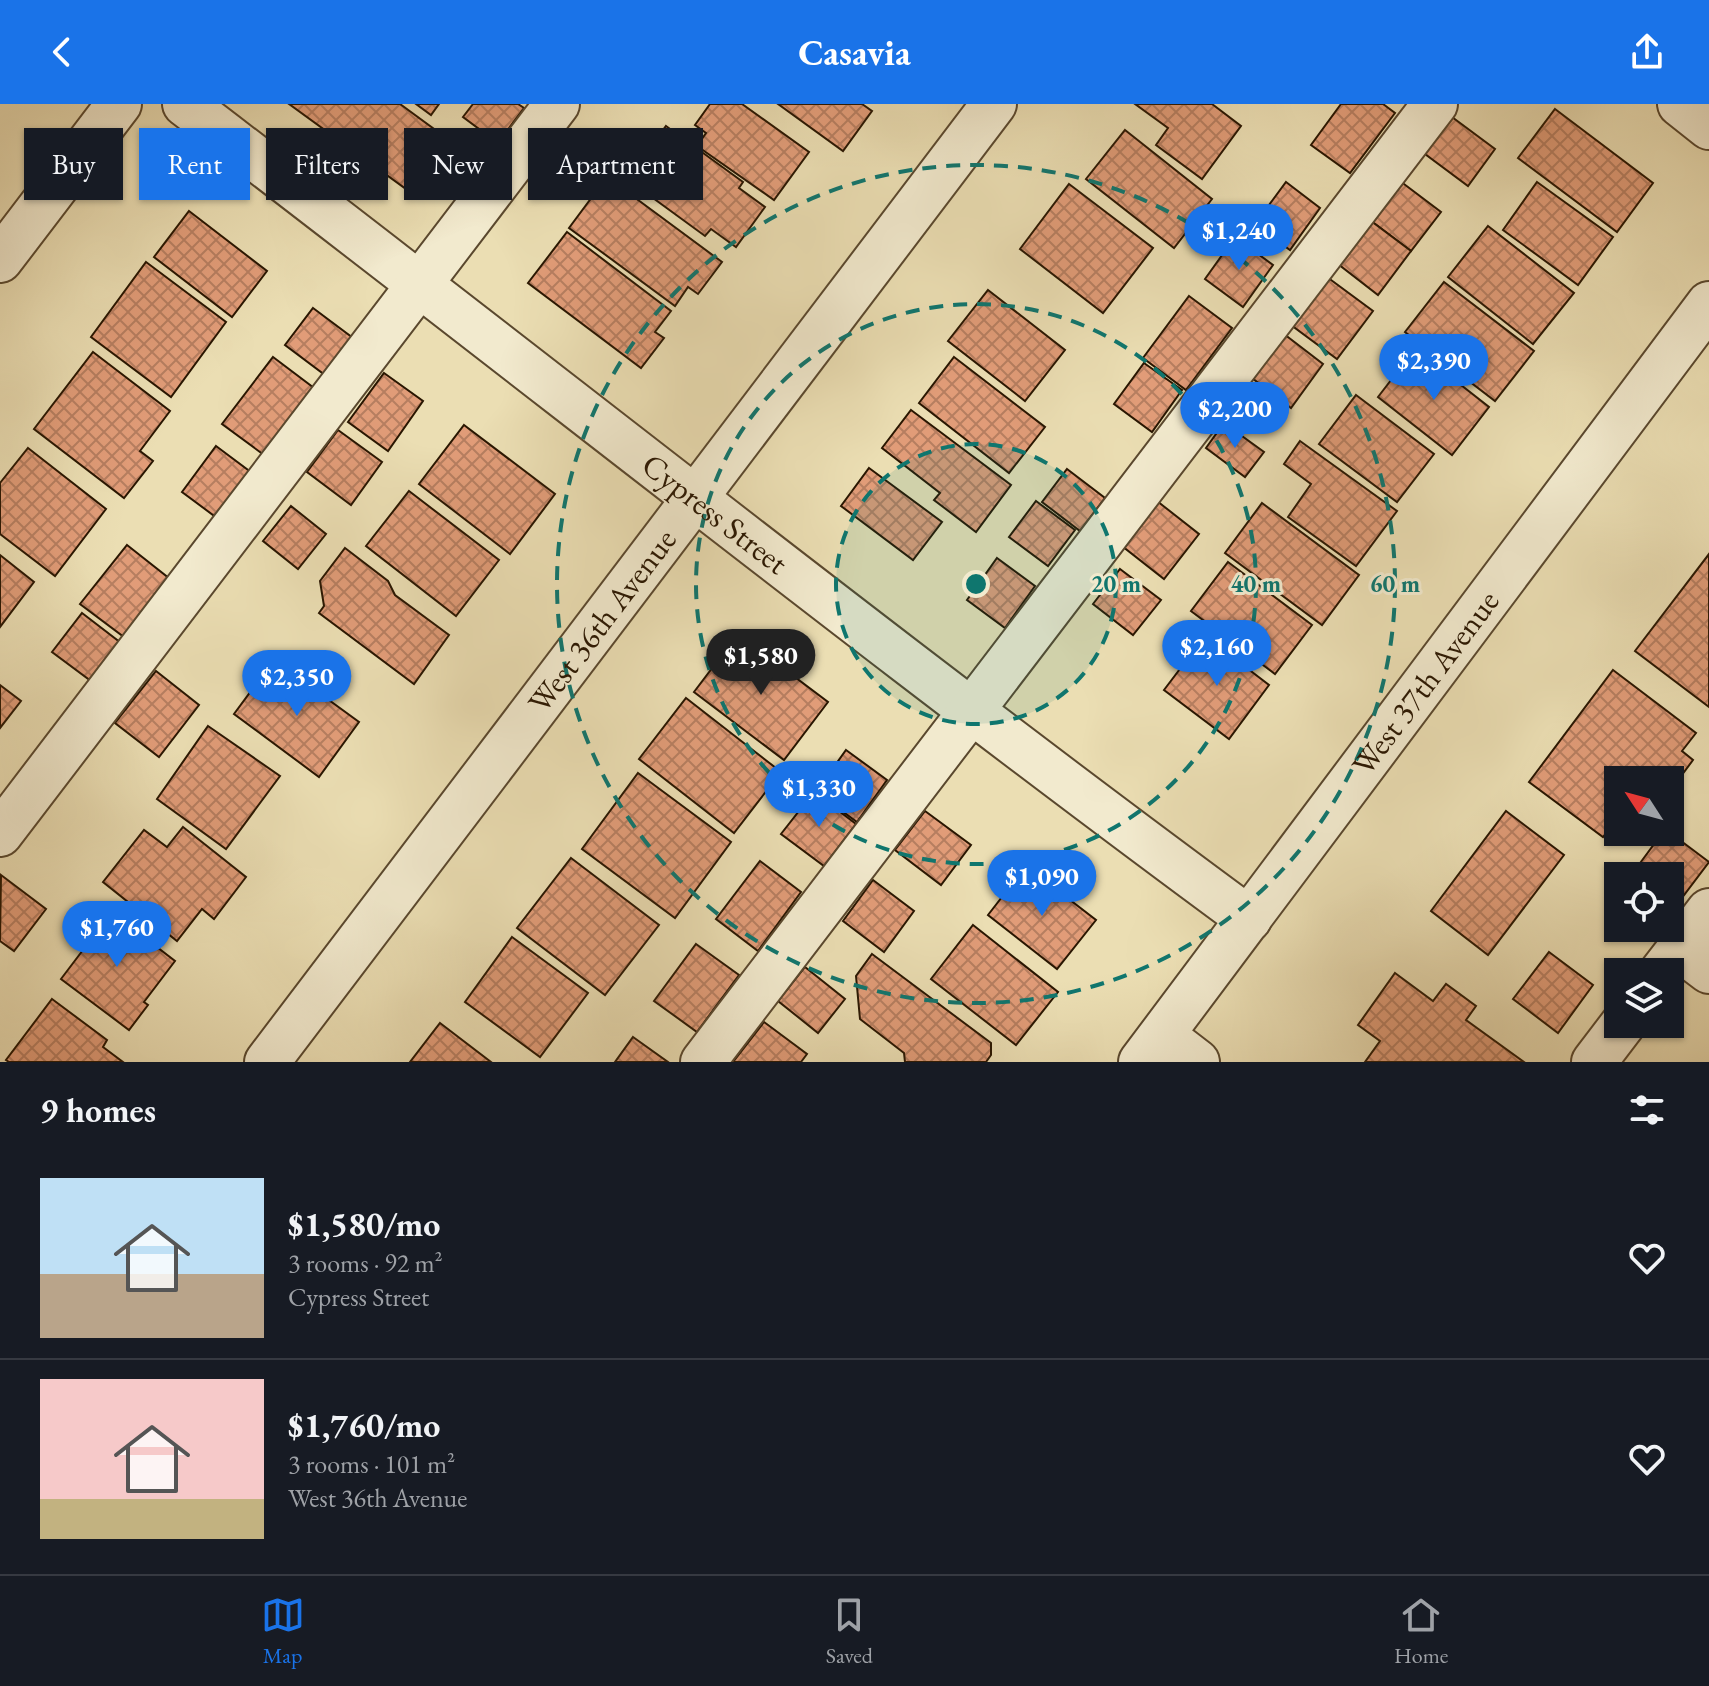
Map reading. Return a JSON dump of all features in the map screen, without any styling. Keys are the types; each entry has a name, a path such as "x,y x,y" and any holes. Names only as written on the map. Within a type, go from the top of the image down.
{"street":[{"path":"0,260 119,104"},
{"name":"Cypress Street","path":"185,104 970,710 1249,919"},
{"path":"0,834 557,104"},
{"name":"West 36th Avenue","path":"267,1062 994,104"},
{"path":"703,1062 1435,104"},
{"path":"1680,104 1709,127"},
{"name":"West 37th Avenue","path":"1151,1048 1709,304"},
{"path":"1684,964 1709,911"},
{"path":"1594,1062 1612,1038"},
{"path":"1151,1048 1197,1062"}],"building":[{"path":"289,104 400,104 433,128 404,128 404,188 388,176 388,128 322,128"},
{"path":"416,104 439,104 431,115"},
{"path":"473,104 518,104 524,108 509,128 478,128 463,117"},
{"path":"710,104 742,104 809,152 774,200 703,150 706,133 695,125"},
{"path":"778,104 862,104 872,111 843,151"},
{"path":"1135,104 1212,104 1241,126 1202,179 1156,145 1168,128"},
{"path":"1341,104 1383,104 1395,113 1350,173 1311,145"},
{"path":"1555,109 1653,183 1617,232 1518,158"},
{"path":"1452,117 1495,149 1468,186 1425,154"},
{"path":"1125,130 1212,199 1174,248 1086,179"},
{"path":"703,153 743,182 739,188 765,207 736,247 711,229 705,236 656,200 703,200"},
{"path":"1400,181 1441,212 1411,251 1370,220"},
{"path":"1286,182 1320,208 1290,250 1255,224"},
{"path":"1537,182 1613,237 1578,285 1503,230"},
{"path":"1069,184 1153,248 1103,313 1020,249"},
{"path":"590,200 638,200 722,262 698,294 688,287 675,306 569,228"},
{"path":"189,211 267,271 232,317 154,257"},
{"path":"1371,221 1411,251 1378,295 1338,264"},
{"path":"1488,226 1574,293 1533,344 1448,277"},
{"path":"567,232 671,311 655,332 664,338 641,368 528,283"},
{"path":"1235,237 1273,265 1243,307 1205,279"},
{"path":"146,262 226,322 171,397 91,337"},
{"path":"1327,277 1373,311 1337,359 1291,325"},
{"path":"1444,282 1534,351 1495,401 1405,332"},
{"path":"988,290 1065,350 1025,401 948,341"},
{"path":"1189,296 1232,328 1186,390 1143,358"},
{"path":"313,308 353,338 325,375 285,345"},
{"path":"1284,334 1323,364 1291,408 1252,378"},
{"path":"1415,349 1489,407 1452,455 1378,397"},
{"path":"93,352 170,411 140,451 153,461 124,498 34,429"},
{"path":"273,357 314,388 264,455 222,424"},
{"path":"954,357 1045,427 1009,473 919,403"},
{"path":"1144,363 1182,390 1152,432 1114,404"},
{"path":"384,373 423,401 388,451 348,422"},
{"path":"1356,395 1434,454 1397,502 1319,444"},
{"path":"911,410 1011,485 976,532 934,500 940,493 882,448"},
{"path":"1224,423 1264,452 1245,477 1206,448"},
{"path":"464,425 555,494 510,554 419,484"},
{"path":"338,430 382,462 351,505 307,472"},
{"path":"1300,441 1397,511 1356,566 1288,517 1311,484 1284,464"},
{"path":"216,446 252,473 217,518 182,492"},
{"path":"28,448 106,509 55,576 0,534 0,483"},
{"path":"869,468 942,522 913,560 841,506"},
{"path":"1067,469 1105,498 1080,531 1042,502"},
{"path":"409,491 499,560 456,616 366,546"},
{"path":"1036,501 1075,530 1048,566 1009,537"},
{"path":"1157,501 1199,534 1164,579 1122,546"},
{"path":"1262,503 1359,575 1322,625 1225,553"},
{"path":"291,506 326,534 298,569 263,541"},
{"path":"127,545 170,579 124,637 80,604"},
{"path":"345,548 388,581 395,595 449,635 414,684 319,613 324,606 320,581"},
{"path":"1709,554 1709,707 1635,651"},
{"path":"0,555 34,582 0,627"},
{"path":"997,558 1035,586 1005,628 967,600"},
{"path":"1228,562 1312,625 1275,674 1191,611"},
{"path":"1120,569 1161,600 1133,635 1093,604"},
{"path":"82,613 121,643 91,681 52,652"},
{"path":"738,634 828,702 784,760 694,692"},
{"path":"1205,636 1269,685 1229,739 1164,690"},
{"path":"274,660 359,722 319,777 234,714"},
{"path":"1613,670 1696,733 1682,751 1693,760 1684,772 1684,766 1604,766 1603,837 1529,782"},
{"path":"156,671 199,705 159,757 115,723"},
{"path":"0,685 21,701 0,728"},
{"path":"686,698 781,772 734,833 639,759"},
{"path":"208,726 280,776 226,849 157,799"},
{"path":"846,750 887,780 857,822 816,792"},
{"path":"638,773 731,842 675,918 582,849"},
{"path":"814,792 856,824 824,866 781,834"},
{"path":"925,811 971,845 941,885 895,850"},
{"path":"1506,811 1564,855 1488,955 1431,911"},
{"path":"183,827 246,877 214,919 202,909 177,941 103,882 144,830 167,847"},
{"path":"1684,843 1709,862 1684,895 1684,862 1641,862 1653,846 1684,846"},
{"path":"571,858 659,925 605,995 517,928"},
{"path":"760,861 801,892 758,951 716,919"},
{"path":"1026,866 1096,920 1057,969 988,915"},
{"path":"1,875 46,909 14,951 0,941"},
{"path":"873,880 914,911 884,952 843,921"},
{"path":"105,907 175,961 144,1002 148,1005 129,1030 61,979 86,946 79,940"},
{"path":"973,925 1058,992 1016,1045 931,979"},
{"path":"512,937 588,993 540,1057 465,1002"},
{"path":"696,944 739,975 697,1032 654,1001"},
{"path":"1549,952 1593,985 1558,1033 1513,999"},
{"path":"872,954 991,1043 991,1055 986,1062 905,1062 904,1053 860,1019 856,976"},
{"path":"805,967 845,999 818,1033 778,1001"},
{"path":"1395,973 1433,1001 1446,984 1476,1006 1466,1020 1524,1062 1365,1062 1380,1041 1358,1025"},
{"path":"52,999 107,1040 103,1047 123,1062 6,1060"},
{"path":"764,1022 807,1054 801,1062 733,1062"},
{"path":"440,1023 491,1062 410,1062"},
{"path":"633,1037 668,1062 615,1062"}]}
